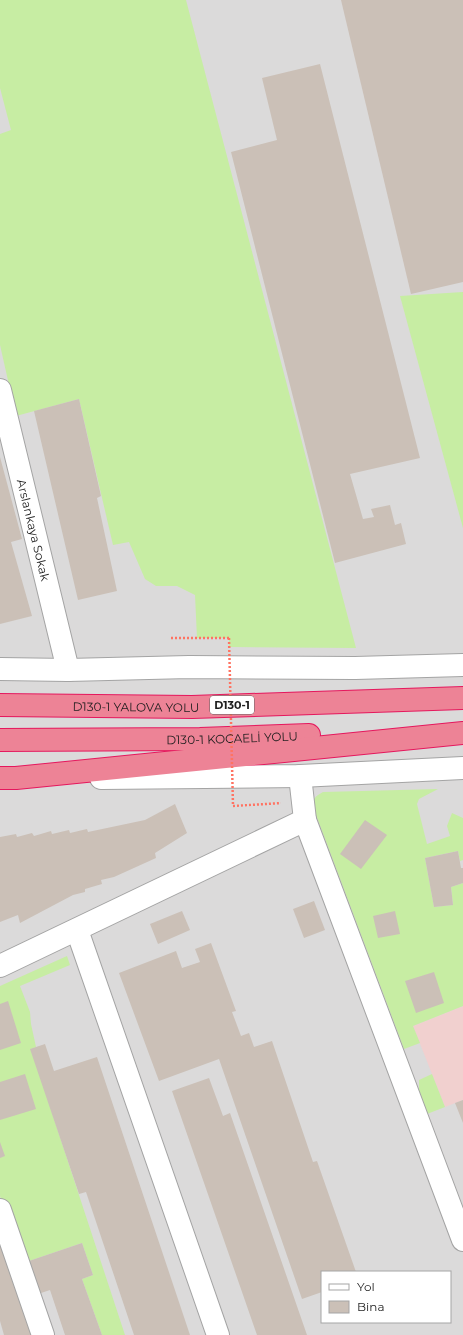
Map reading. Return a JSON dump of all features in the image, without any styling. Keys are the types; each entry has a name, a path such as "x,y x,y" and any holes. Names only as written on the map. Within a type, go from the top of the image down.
{"highway":[{"path":"0,695 192,707"},
{"name":"D130-1 YALOVA YOLU","path":"0,705 192,707 463,698"},
{"path":"8,778 463,732"},
{"name":"D130-1 KOCAELİ YOLU","path":"0,740 200,739 463,732"}],"street":[{"name":"Arslankaya Sokak","path":"0,390 68,670"},
{"path":"0,669 68,670 188,667 354,668 463,665"},
{"path":"8,778 300,776 463,768"},
{"path":"300,776 306,820 463,1240"},
{"path":"0,966 306,820"},
{"path":"77,930 218,1335"},
{"path":"0,1210 43,1335"}],"path":[{"path":"171,638 229,638 233,806 281,803"}],"shaded area":[{"path":"0,0 463,0 463,1335 0,1335"},
{"path":"463,1006 463,1100 445,1107 413,1026"}],"green space":[{"path":"0,0 186,0 356,648 229,647 229,638 197,638 195,595 177,586 156,586 145,579 129,542 113,545 79,399 16,416 0,345 0,134 11,130 0,88"},
{"path":"463,292 463,528 400,296"},
{"path":"438,789 419,799 417,804 427,844 450,836 447,826 452,813 463,818 463,860 460,861 458,851 425,858 434,907 453,905 451,887 463,883 463,1006 413,1026 420,1043 404,1049 316,815 314,799 323,792"},
{"path":"67,956 70,965 20,986 30,1012 36,1047 31,1049 125,1335 102,1335 82,1279 93,1275 82,1243 26,1262 17,1247 0,1196 0,986"},
{"path":"432,1074 445,1107 427,1114 419,1090 419,1080"}],"building":[{"path":"341,0 463,0 463,282 411,294"},
{"path":"320,64 420,458 350,474 363,519 374,517 371,509 390,505 395,525 401,523 406,544 335,563 231,152 277,140 262,78"},
{"path":"79,399 101,496 97,498 117,591 78,600 34,411"},
{"path":"0,457 22,539 11,542 32,616 0,624"},
{"path":"175,804 187,833 155,853 156,858 114,877 101,880 102,884 85,889 85,892 73,895 20,923 18,915 0,922 0,837 16,834 17,837 32,833 34,836 51,831 52,834 69,830 70,833 87,829 88,832 145,820"},
{"path":"365,820 387,835 361,869 340,854"},
{"path":"458,851 461,868 463,868 463,883 451,887 453,905 434,907 425,858"},
{"path":"314,901 325,930 304,938 293,909"},
{"path":"182,911 190,930 158,944 150,924"},
{"path":"395,911 400,934 378,938 373,916"},
{"path":"211,943 236,1011 232,1012 241,1036 249,1033 254,1047 272,1041 313,1162 317,1161 356,1271 321,1271 321,1292 302,1299 219,1059 159,1081 119,973 176,951 182,968 200,962 195,949"},
{"path":"434,972 444,1003 416,1013 405,981"},
{"path":"8,1001 21,1043 0,1050 0,1004"},
{"path":"45,1044 54,1071 97,1057 190,1335 134,1335 86,1192 79,1194 30,1049"},
{"path":"25,1074 36,1109 0,1120 0,1082"},
{"path":"209,1078 223,1116 230,1113 307,1335 257,1335 172,1091"},
{"path":"463,1100 463,1123 455,1103"},
{"path":"0,1142 5,1156 0,1158"},
{"path":"0,1243 34,1335 4,1335 0,1321"},
{"path":"82,1243 93,1275 82,1279 102,1335 65,1335 50,1290 38,1294 26,1262"}]}
